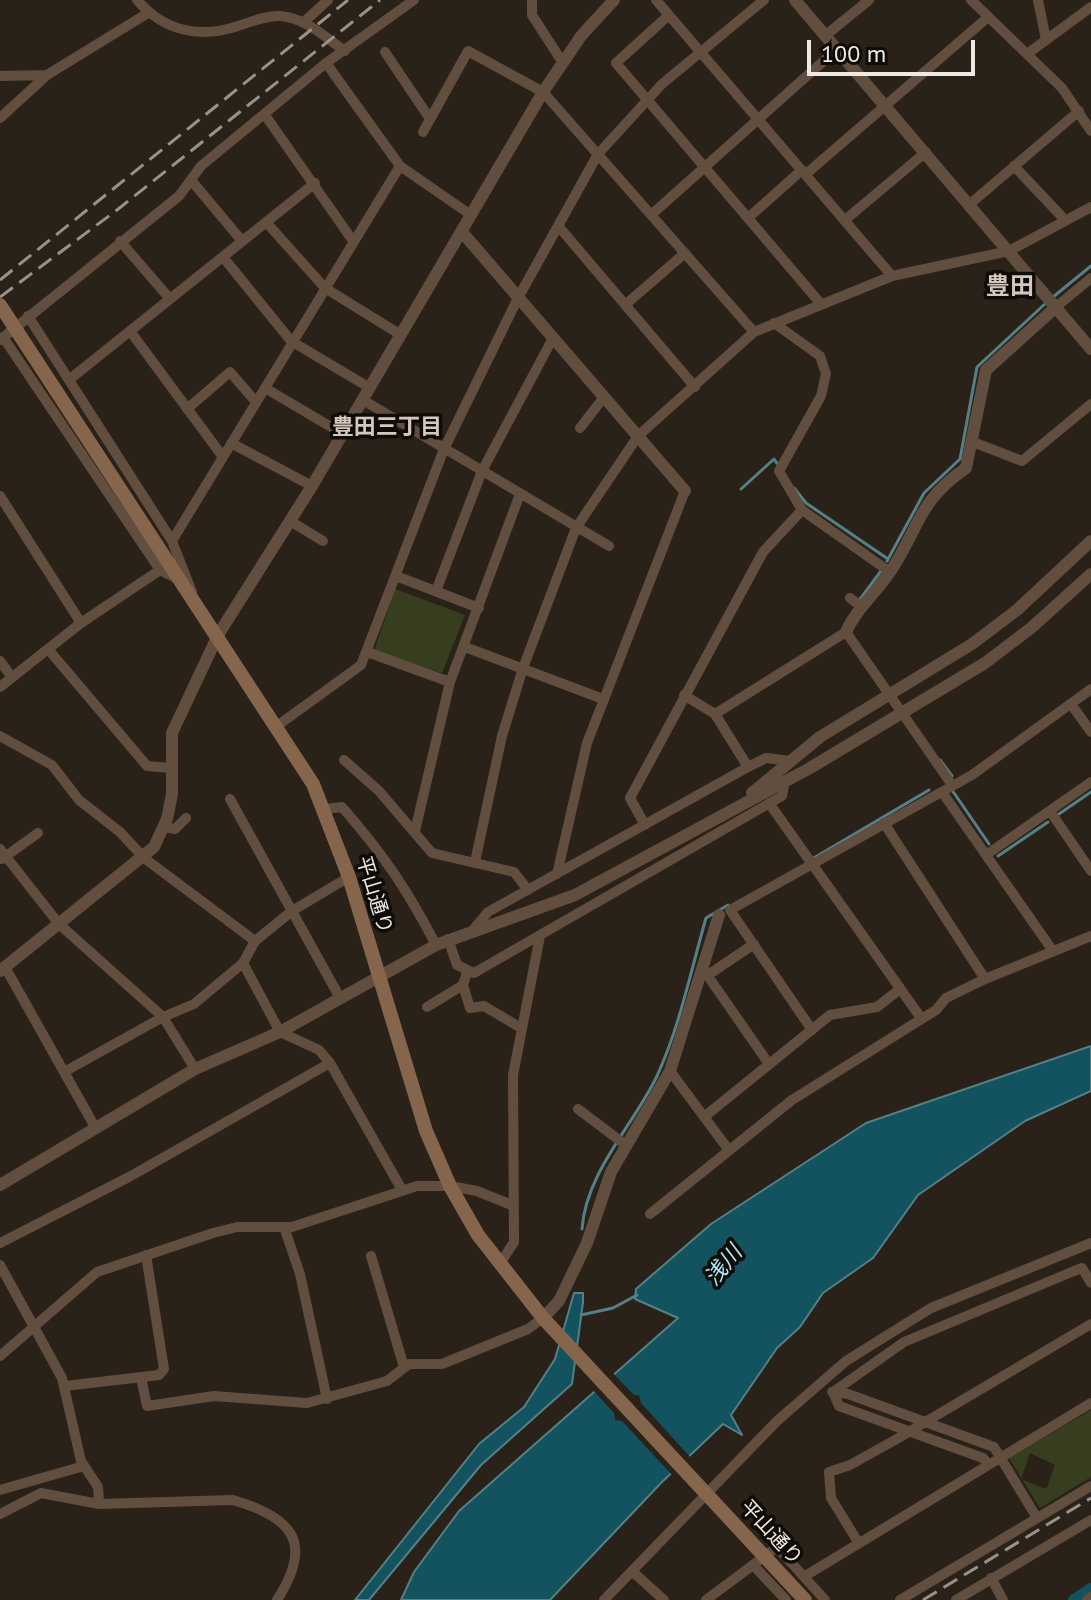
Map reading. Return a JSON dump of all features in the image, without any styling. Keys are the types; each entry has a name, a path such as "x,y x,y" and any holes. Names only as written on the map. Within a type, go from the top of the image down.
{"main road":[{"name":"平山通り","path":"0,305 277,726 324,809 349,877 426,1131 450,1186 499,1265 549,1324 805,1600"}],"street":[{"path":"137,0 148,13 180,30 211,34 271,16 304,22 345,51"},
{"path":"304,22 328,0"},
{"path":"184,585 160,570 2,339 179,196 201,166 326,63 414,0"},
{"path":"532,0 532,15 563,63"},
{"path":"95,1127 2,969 144,858 164,827 172,794 170,747 175,721 218,635 312,486 543,92 614,0"},
{"path":"656,0 892,276"},
{"path":"277,726 361,665 444,449 518,298 560,228 598,154 647,99 764,0"},
{"path":"795,0 1091,349"},
{"path":"826,35 869,0"},
{"path":"971,0 1062,88 1091,131"},
{"path":"1038,0 1046,40"},
{"path":"1027,54 1091,7"},
{"path":"0,118 47,75 148,13"},
{"path":"669,15 616,63 821,304"},
{"path":"748,218 987,18"},
{"path":"651,215 837,49"},
{"path":"423,132 468,51 543,92 754,332"},
{"path":"385,52 430,119"},
{"path":"326,63 400,166 471,215"},
{"path":"0,76 47,75"},
{"path":"970,204 1079,111"},
{"path":"265,115 353,241"},
{"path":"845,220 926,152"},
{"path":"172,541 400,166"},
{"path":"1014,166 1065,220"},
{"path":"191,180 242,241"},
{"path":"70,379 315,183"},
{"path":"475,862 502,736 523,668 576,528 638,436 754,332 892,276 1009,251 1091,207"},
{"path":"266,222 325,288 401,335"},
{"path":"560,228 695,387"},
{"path":"462,232 685,491 582,759 557,874"},
{"path":"120,241 170,299"},
{"path":"625,305 685,253"},
{"path":"223,257 291,341 444,449 609,546"},
{"path":"715,714 846,632 856,602 890,572 928,501 939,487 966,468 986,370 1055,306 1091,278"},
{"path":"28,316 172,541 196,603"},
{"path":"774,323 820,356 826,374 821,396 779,471 802,510 890,572"},
{"path":"130,331 223,457"},
{"path":"436,591 482,471 553,338"},
{"path":"187,409 230,372 256,402"},
{"path":"265,388 343,434"},
{"path":"580,428 604,397"},
{"path":"973,442 1022,461 1091,404"},
{"path":"231,443 312,486"},
{"path":"89,463 111,448"},
{"path":"415,831 450,682 520,494"},
{"path":"0,496 81,623"},
{"path":"645,825 630,798 763,552 802,510"},
{"path":"290,521 323,541"},
{"path":"731,811 820,737 972,644 1017,610 1091,541"},
{"path":"0,687 81,623 160,570"},
{"path":"0,1185 195,1069 280,1032 442,942 575,895 785,781 902,715 985,663 1031,628 1091,574"},
{"path":"396,576 479,608"},
{"path":"846,632 902,715 986,855 1053,951"},
{"path":"465,647 603,699"},
{"path":"48,649 147,766 171,768"},
{"path":"367,652 450,682"},
{"path":"0,661 11,676"},
{"path":"141,1377 147,1406 214,1396 294,1405 327,1399 387,1381 404,1367 442,1364 528,1329 549,1324 591,1233 605,1184 622,1142 670,1071 725,912 811,860 972,775 1091,689"},
{"path":"684,695 715,714 748,767"},
{"path":"1071,704 1091,732"},
{"path":"0,736 52,765 79,800 120,832 144,858 255,941"},
{"path":"473,930 480,918 748,767 766,758 791,761"},
{"path":"344,760 415,831 432,853 514,872 528,890"},
{"path":"324,809 342,807 386,857 457,965 474,973 782,796 785,781"},
{"path":"986,855 1091,782"},
{"path":"230,799 340,998"},
{"path":"769,803 921,1018"},
{"path":"1050,811 1091,871"},
{"path":"164,827 175,829 186,818"},
{"path":"884,823 985,979"},
{"path":"38,833 2,855 59,924 163,1017 195,1069"},
{"path":"64,1072 163,1017 194,1004 243,963 255,941 292,911 349,877"},
{"path":"725,912 754,944 812,1030"},
{"path":"499,1265 514,1242 513,1092 521,1028 540,936"},
{"path":"650,1214 728,1149 824,1077 921,1018 946,998 1091,936"},
{"path":"705,972 754,944"},
{"path":"243,963 280,1032 319,1050 330,1063 402,1190"},
{"path":"467,972 463,985 470,1008 484,1006 521,1028"},
{"path":"705,972 769,1064"},
{"path":"427,1007 463,985"},
{"path":"704,1117 830,1015 877,1007 900,989"},
{"path":"0,1243 129,1177 330,1063"},
{"path":"670,1071 728,1149"},
{"path":"578,1109 622,1142"},
{"path":"0,1356 97,1272 237,1227 284,1227 402,1190 450,1186 477,1191 514,1206"},
{"path":"284,1227 300,1274 327,1399"},
{"path":"604,1600 817,1385 862,1350 915,1316 1012,1272 1091,1243"},
{"path":"65,1386 159,1375 164,1369 146,1255"},
{"path":"371,1256 404,1367"},
{"path":"0,1265 65,1386 84,1466 98,1487 99,1504"},
{"path":"833,1392 904,1342 1082,1268 1091,1283"},
{"path":"858,1542 831,1498 829,1472 850,1465 1091,1324"},
{"path":"817,1385 994,1447 1037,1518"},
{"path":"833,1392 839,1406 983,1458 988,1464"},
{"path":"805,1576 1091,1403"},
{"path":"0,1490 84,1466"},
{"path":"900,1600 1091,1486"},
{"path":"0,1514 41,1493 99,1504 233,1500 265,1514 288,1530 297,1551 294,1572 277,1600"},
{"path":"956,1600 1091,1520"},
{"path":"706,1600 777,1547 825,1600"},
{"path":"754,1566 786,1600"},
{"path":"633,1572 664,1600"},
{"path":"991,1578 1003,1600"}],"green space":[{"path":"395,589 465,615 442,673 374,651"},
{"path":"1091,1410 1091,1477 1040,1508 1022,1480 1046,1489 1055,1465 1030,1453 1021,1478 1009,1458"}],"water":[{"name":"浅川","path":"1091,1046 1091,1091 1025,1121 918,1195 873,1258 823,1293 800,1327 777,1348 731,1415 742,1435 723,1424 661,1483 550,1600 401,1600 414,1572 459,1511 678,1318 635,1299 636,1289 711,1224 866,1123"},
{"path":"574,1293 583,1293 583,1302 572,1384 481,1465 369,1600 355,1600 479,1444 524,1407 555,1359"}],"pier":[{"path":"610,1370 634,1395 639,1395 641,1403 692,1459 673,1476 622,1421 615,1420 614,1413 590,1387"}],"waterway":[{"path":"1053,297 1091,266"},
{"path":"887,561 924,493 960,459 977,367 1047,302"},
{"path":"741,489 774,459 778,465"},
{"path":"794,488 806,503 888,559"},
{"path":"858,602 881,571"},
{"path":"940,760 952,776"},
{"path":"812,859 929,790"},
{"path":"952,790 989,844"},
{"path":"1059,814 1091,792"},
{"path":"998,856 1048,822"},
{"path":"582,1229 585,1208 601,1169 647,1095 665,1057 706,918 728,905"},
{"path":"581,1315 613,1308 637,1295"},
{"path":"1074,1600 1091,1589"}],"railway":[{"path":"0,280 348,0"},
{"path":"0,297 117,210 380,0"},
{"path":"923,1600 1091,1498"}],"district":[{"name":"豊田","path":"1010,287"},
{"name":"豊田三丁目","path":"387,428"}]}
